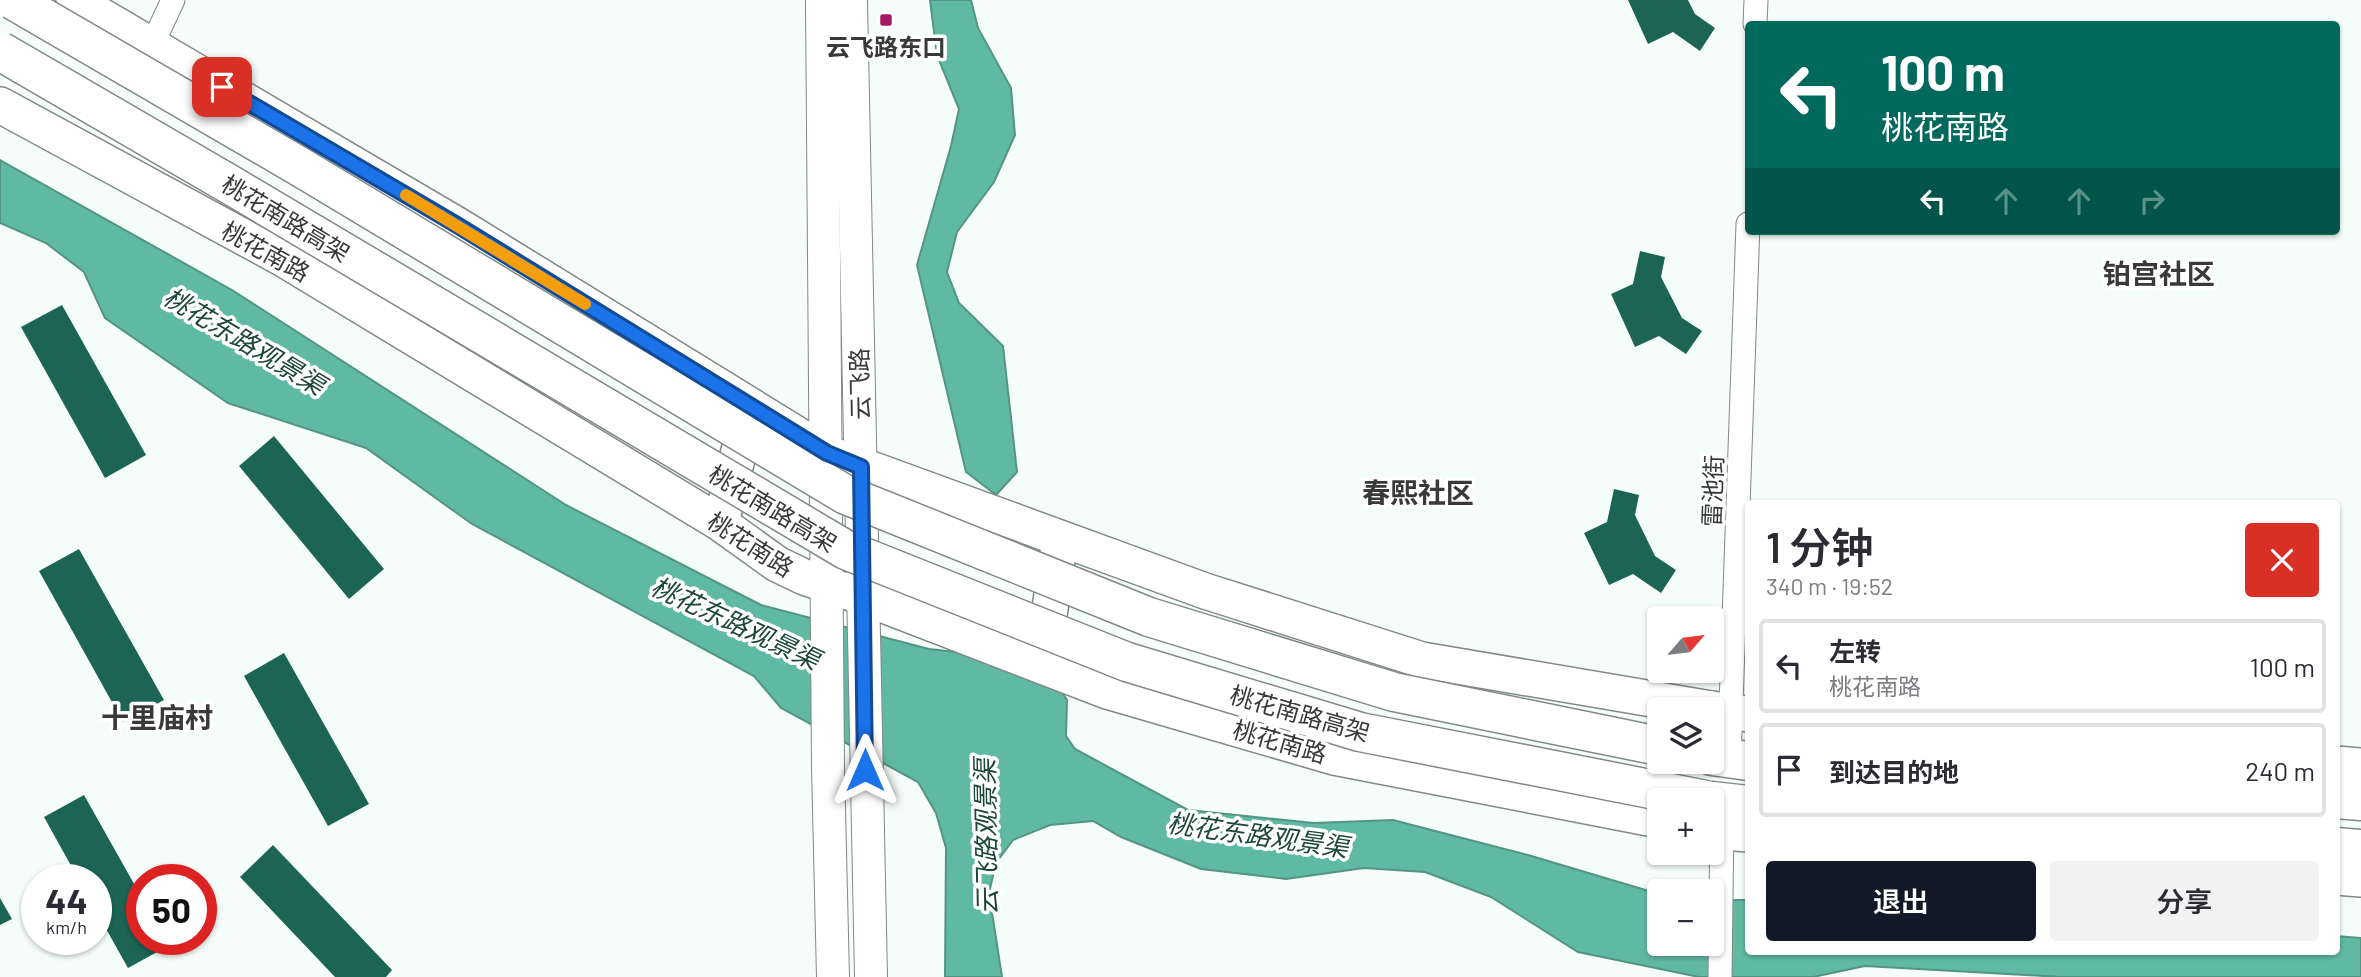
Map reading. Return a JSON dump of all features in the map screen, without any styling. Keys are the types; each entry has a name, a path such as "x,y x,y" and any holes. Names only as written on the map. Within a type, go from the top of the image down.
{"highway":[{"name":"桃花南路高架","path":"13,0 302,169 846,495 1149,617 1355,681 1394,692 1647,744"},
{"name":"桃花南路高架","path":"0,51 845,550 1127,662 1360,732 1647,797"},
{"path":"2340,799 2361,801"},
{"path":"2340,847 2361,849"}],"main road":[{"path":"74,0 457,225 827,453 1205,592 1422,660 1725,711"},
{"name":"云飞路","path":"822,0 828,767 833,977"},
{"name":"云飞路","path":"851,0 871,977"},
{"name":"桃花南路","path":"0,105 282,258 720,523 777,564 828,594 1042,666 1107,691 1334,757 1647,818"},
{"path":"720,523 751,404"},
{"path":"1042,666 1060,539"},
{"path":"2340,764 2361,766"},
{"path":"2340,877 2361,878"}],"street":[{"path":"152,45 173,0"},
{"path":"1755,21 1756,0"},
{"name":"雷池街","path":"1730,759 1725,711 1747,235"},
{"path":"1720,977 1722,865"}],"water":[{"path":"930,0 971,0 978,28 1011,88 1015,135 994,182 957,232 947,272 959,303 1003,346 1017,472 996,495 966,472 917,265 959,109 937,55"},
{"path":"0,160 232,290 566,505 761,605 929,649 965,653 1062,692 1067,700 1066,736 1075,749 1188,810 1314,823 1393,820 1528,855 1647,890 1647,956 1724,956 1724,900 1745,900 1745,955 2340,955 2340,936 2361,938 2361,977 2061,977 1865,966 1813,977 1699,977 1578,952 1491,897 1425,872 1364,868 1286,879 1201,869 1121,837 1093,821 1050,825 1013,840 996,863 989,893 1002,977 945,977 946,848 936,813 918,782 781,708 754,676 472,524 366,448 228,403 105,318 84,272 46,243 0,223"}],"building":[{"path":"1628,0 1688,0 1695,14 1715,28 1700,51 1673,32 1648,44"},
{"path":"1640,251 1665,257 1661,277 1682,318 1702,331 1686,354 1659,336 1635,347 1611,294 1633,284"},
{"path":"62,305 146,455 105,478 21,327"},
{"path":"274,436 384,569 349,599 239,466"},
{"path":"1614,489 1639,495 1635,515 1655,556 1676,570 1661,593 1633,574 1609,585 1584,533 1607,522"},
{"path":"79,549 164,700 123,722 39,571"},
{"path":"284,653 369,804 328,826 244,676"},
{"path":"84,795 126,870 126,955 152,955 128,968 112,940 112,864 70,864 44,817"},
{"path":"273,845 392,970 386,977 335,977 240,877"},
{"path":"0,898 12,919 0,925"}],"slow traffic":[{"path":"406,195 585,304"}],"place":[{"name":"云飞路东口","path":"886,20"}],"district":[{"name":"铂宫社区","path":"2159,273"},
{"name":"春熙社区","path":"1418,492"},
{"name":"十里庙村","path":"157,717"}],"route":[{"path":"222,87 457,225 827,453 861,467 865,770"}],"water label":[{"name":"桃花东路观景渠","path":"245,340"},
{"name":"桃花东路观景渠","path":"736,622"},
{"name":"桃花东路观景渠","path":"1258,834"},
{"name":"云飞路观景渠","path":"985,837"}]}
